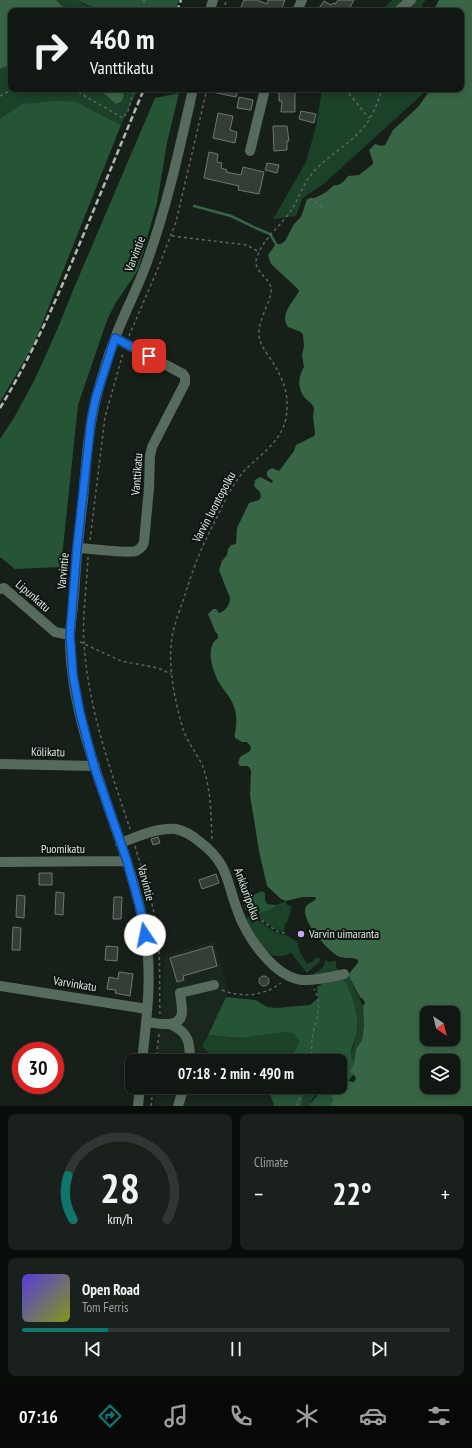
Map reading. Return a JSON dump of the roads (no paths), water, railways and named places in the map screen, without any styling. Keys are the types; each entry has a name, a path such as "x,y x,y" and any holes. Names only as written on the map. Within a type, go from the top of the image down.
{"street":[{"path":"402,8 411,0"},
{"name":"Varvintie","path":"143,1054 147,1008 148,965 144,926 127,861 94,766 76,695 70,635 77,548 91,421 96,397 115,338 158,232 176,166 192,92"},
{"path":"250,151 264,92"},
{"name":"Vanttikatu","path":"77,548 132,552 140,549 143,545 152,447 185,383 185,377 183,374 115,338"},
{"name":"Lipunkatu","path":"0,590 4,588 55,632 70,635"},
{"name":"Kölikatu","path":"0,764 94,766"},
{"name":"Ankkuripolku","path":"120,843 161,830 177,829 192,836 213,854 226,872 237,912 250,938 263,955 276,968 290,976 306,980 316,980 344,974"},
{"name":"Puomikatu","path":"0,862 127,861"},
{"path":"172,1025 176,1023 181,1016 180,993 214,985"},
{"name":"Varvinkatu","path":"0,986 147,1008"},
{"path":"146,1022 172,1025 182,1030 188,1039 190,1054"},
{"path":"138,1106 139,1094"},
{"path":"178,1106 182,1094"}],"waterway":[{"path":"194,206 231,216 270,234 276,244"}],"railway":[{"path":"178,8 181,0"},
{"path":"0,408 34,346 54,303 143,92"}],"place":[{"name":"Varvin uimaranta","path":"301,934"}]}
